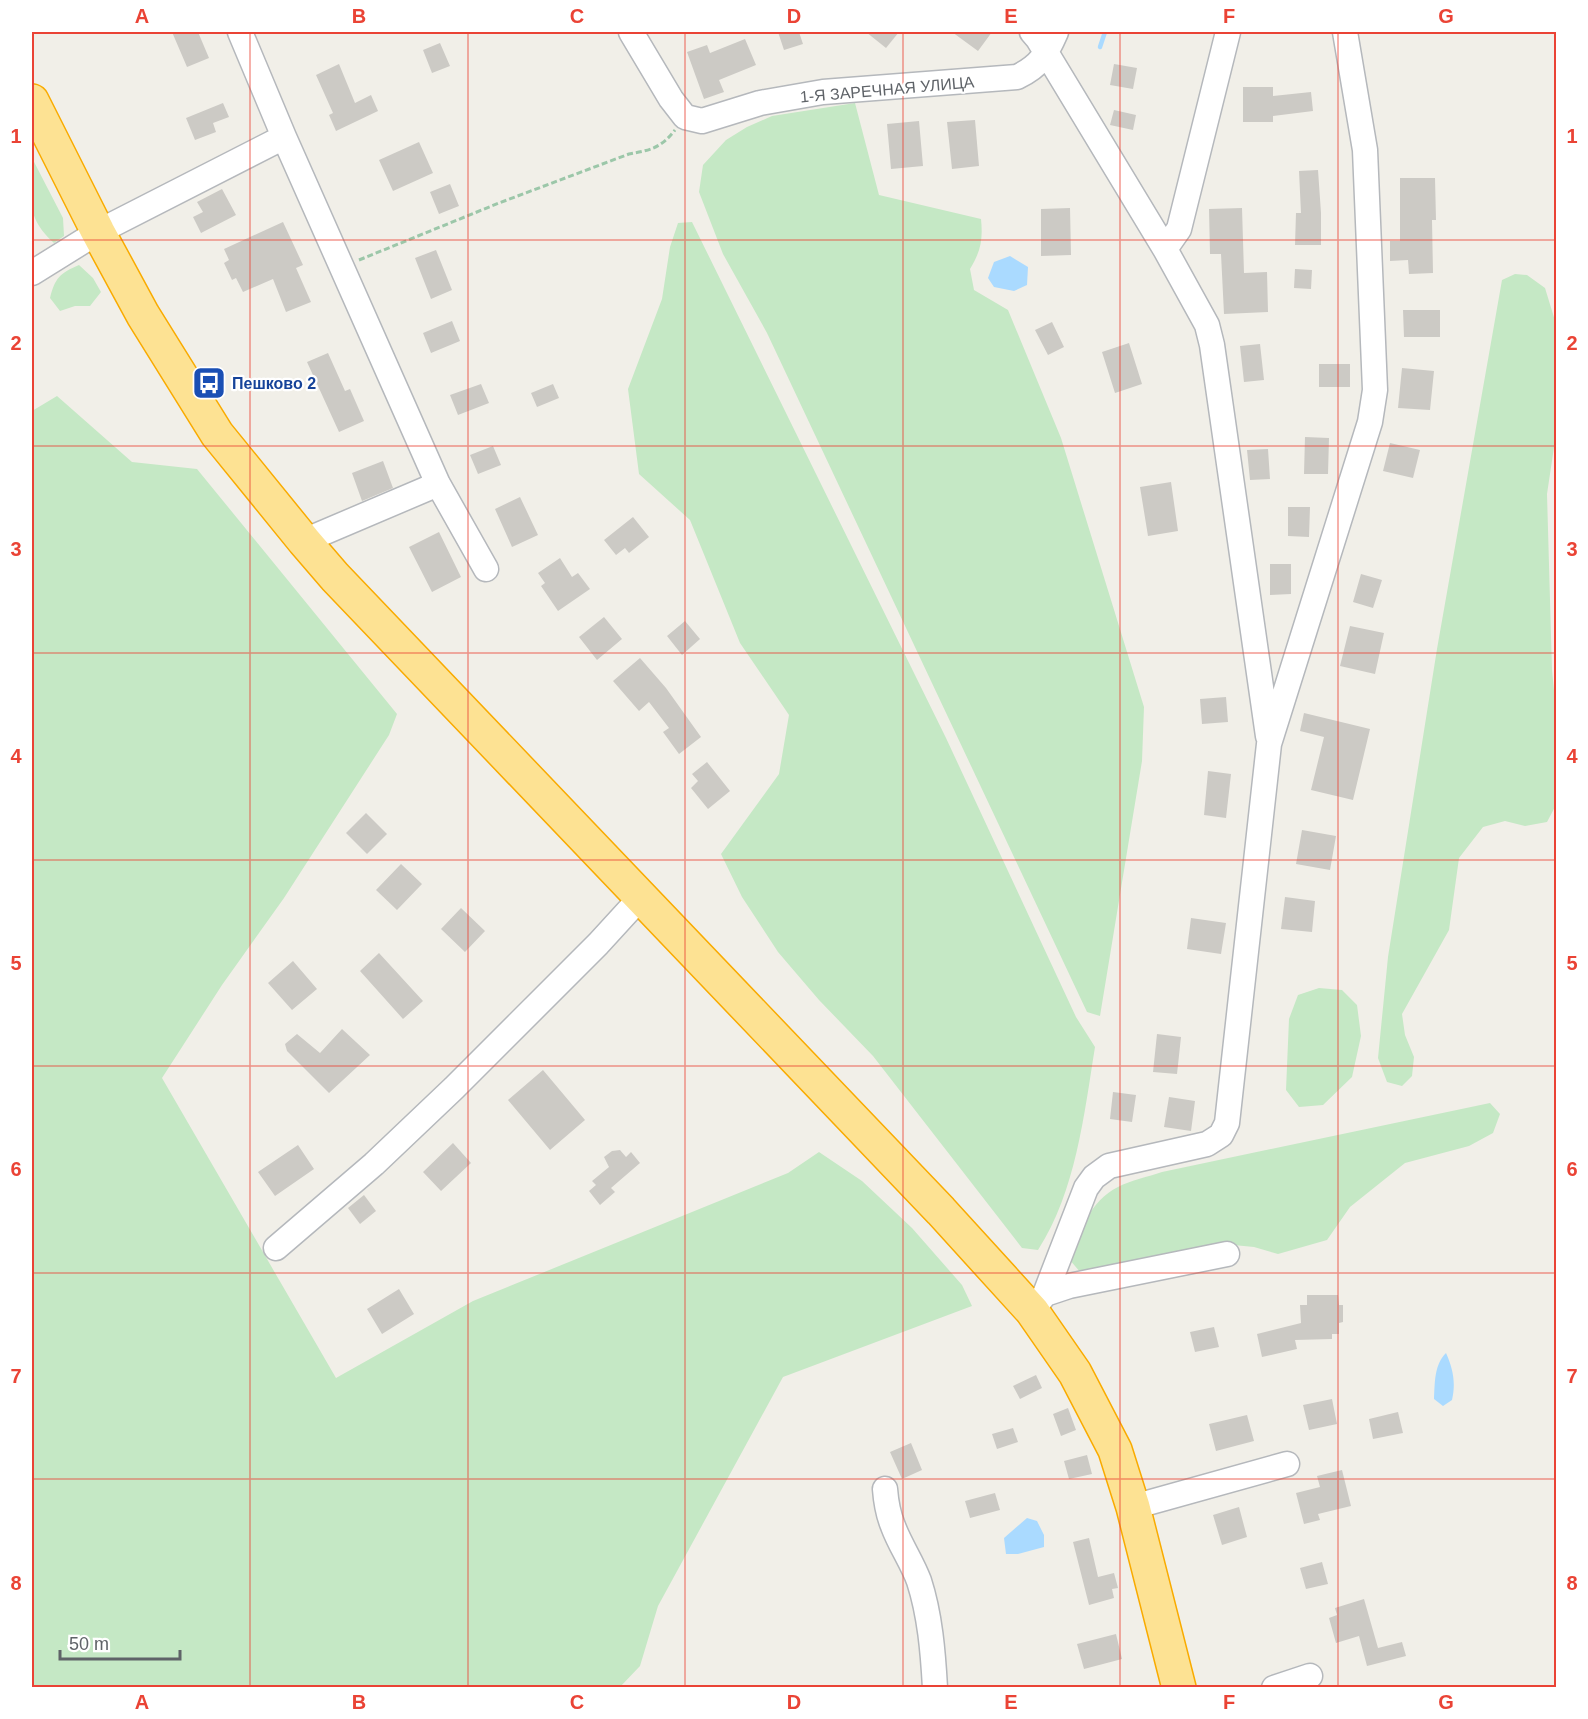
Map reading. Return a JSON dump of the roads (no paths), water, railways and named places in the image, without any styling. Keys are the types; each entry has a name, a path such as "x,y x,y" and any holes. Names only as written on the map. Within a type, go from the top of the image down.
{"highway":[{"path":"32,101 143,315 217,434 304,541 941,1211 1039,1302 1115,1450 1133,1507 1179,1688"}],"street":[{"path":"240,32 284,137 438,484 486,568"},
{"name":"1-Я ЗАРЕЧНАЯ УЛИЦА","path":"631,32 671,99 685,117 702,121 760,103 823,93 1017,77 1032,70 1047,54"},
{"path":"1032,32 1165,249 1207,325 1212,345 1269,744"},
{"path":"1047,54 1056,32"},
{"path":"1165,249 1179,229 1228,32"},
{"path":"1039,1302 1086,1188 1094,1177 1109,1166 1207,1144 1221,1135 1227,1123 1269,744 1370,422 1375,390 1365,150 1346,32"},
{"path":"32,273 98,232 284,137"},
{"path":"304,541 438,484"},
{"path":"276,1248 374,1164 454,1088 598,944 641,897"},
{"path":"1039,1302 1069,1286 1227,1254"},
{"path":"1133,1507 1287,1464"},
{"path":"885,1489 887,1508 893,1527 918,1580 926,1607 933,1650 935,1688"},
{"path":"1275,1688 1310,1676"}],"water":[{"path":"1010,256 1028,267 1027,285 1014,291 994,287 988,278 994,262"},
{"path":"1446,1353 1452,1370 1454,1387 1452,1400 1443,1406 1434,1399 1437,1369"},
{"path":"1027,1518 1037,1521 1044,1535 1044,1547 1018,1554 1006,1554 1004,1538"}],"waterway":[{"path":"1100,47 1105,32"}],"place":[{"name":"Пешково 2","path":"209,383"}]}
